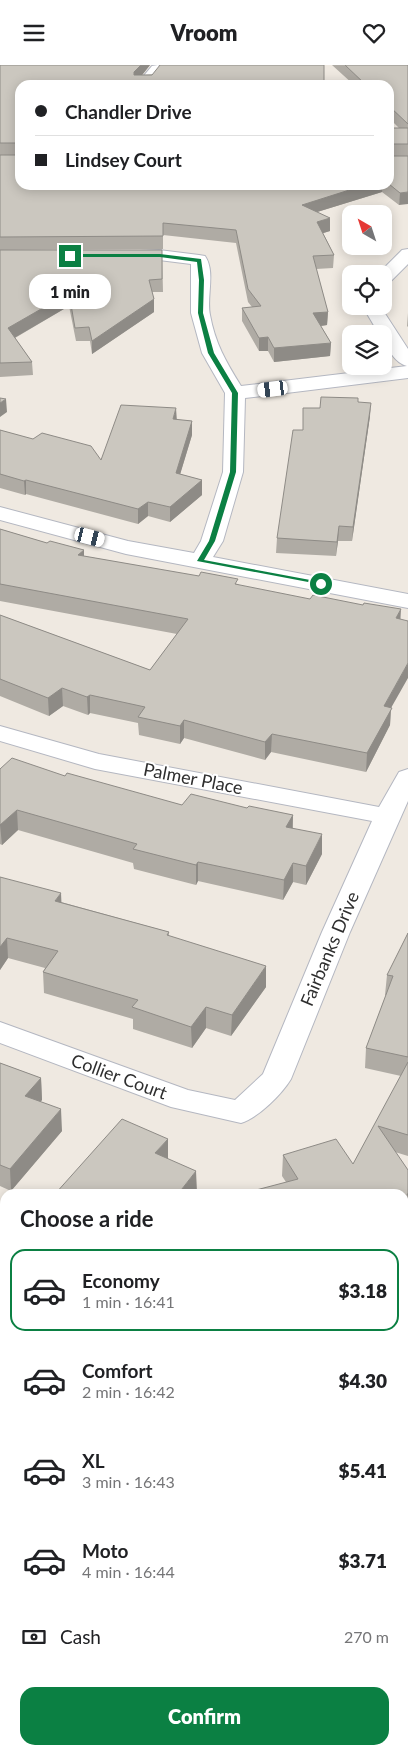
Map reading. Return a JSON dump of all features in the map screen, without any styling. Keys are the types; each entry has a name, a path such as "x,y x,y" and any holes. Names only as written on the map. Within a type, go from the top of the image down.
{"street":[{"path":"147,80 157,69"},
{"path":"392,270 408,254"},
{"path":"114,256 160,255 199,260 201,280 200,313 202,321 211,353 235,393 233,472 212,541 200,561"},
{"path":"377,315 395,345 408,361"},
{"path":"235,393 408,372"},
{"path":"0,513 126,547 408,601"},
{"name":"Palmer Place","path":"0,733 95,761 387,816"},
{"name":"Fairbanks Drive","path":"241,1112 276,1079 336,932 387,816 408,777"},
{"name":"Collier Court","path":"0,1032 182,1099 241,1112"}],"building":[{"path":"0,65 141,65 134,72 134,75 152,75 160,65 324,65 324,80 15,80 15,143 0,143"},
{"path":"345,65 408,65 408,124 394,111 394,80 361,80"},
{"path":"394,128 408,128 408,144 394,144"},
{"path":"0,155 15,155 15,190 349,190 302,205 330,218 317,222 334,255 313,256 328,312 313,313 331,343 274,348 268,337 259,338 242,308 261,306 248,289 236,230 163,223 163,236 0,237"},
{"path":"394,156 408,156 408,192 400,193 394,188"},
{"path":"0,250 162,250 162,279 149,280 154,299 92,341 89,327 75,328 69,293 8,328 32,362 0,363"},
{"path":"321,397 358,398 358,402 371,403 353,527 339,526 337,542 277,538 293,430 303,430 303,408 320,408"},
{"path":"121,405 176,408 173,419 192,421 176,473 202,480 170,507 148,502 138,509 0,474 0,430 33,439 42,433 91,446 101,460"},
{"path":"0,529 47,543 50,541 84,550 78,555 199,576 201,572 238,579 235,584 310,599 313,595 363,605 364,603 401,609 396,618 408,621 408,663 384,706 392,708 367,753 272,734 265,742 184,720 180,726 138,717 145,707 90,695 87,697 62,688 48,698 0,679 0,615 150,670 188,619 0,584"},
{"path":"12,758 65,776 67,773 182,805 191,794 247,808 249,806 293,815 286,827 322,834 306,866 293,863 284,880 198,862 196,865 133,849 137,844 17,810 0,825 0,769"},
{"path":"0,877 61,893 55,901 169,932 167,935 266,966 232,1015 206,1007 191,1027 132,1007 138,1000 43,972 58,951 7,938 0,947"},
{"path":"408,933 408,1057 366,1048 393,976 387,975"},
{"path":"408,1062 408,1135 378,1126 408,1170 408,1189 260,1189 298,1179 283,1155 336,1139 353,1164"},
{"path":"0,1063 41,1078 25,1096 61,1109 10,1169 0,1165"},
{"path":"122,1119 168,1139 155,1153 196,1171 182,1189 59,1189"}],"route":[{"path":"70,256 160,255 199,260 201,280 200,313 211,353 235,393 233,472 212,541 200,561 321,584"}]}
